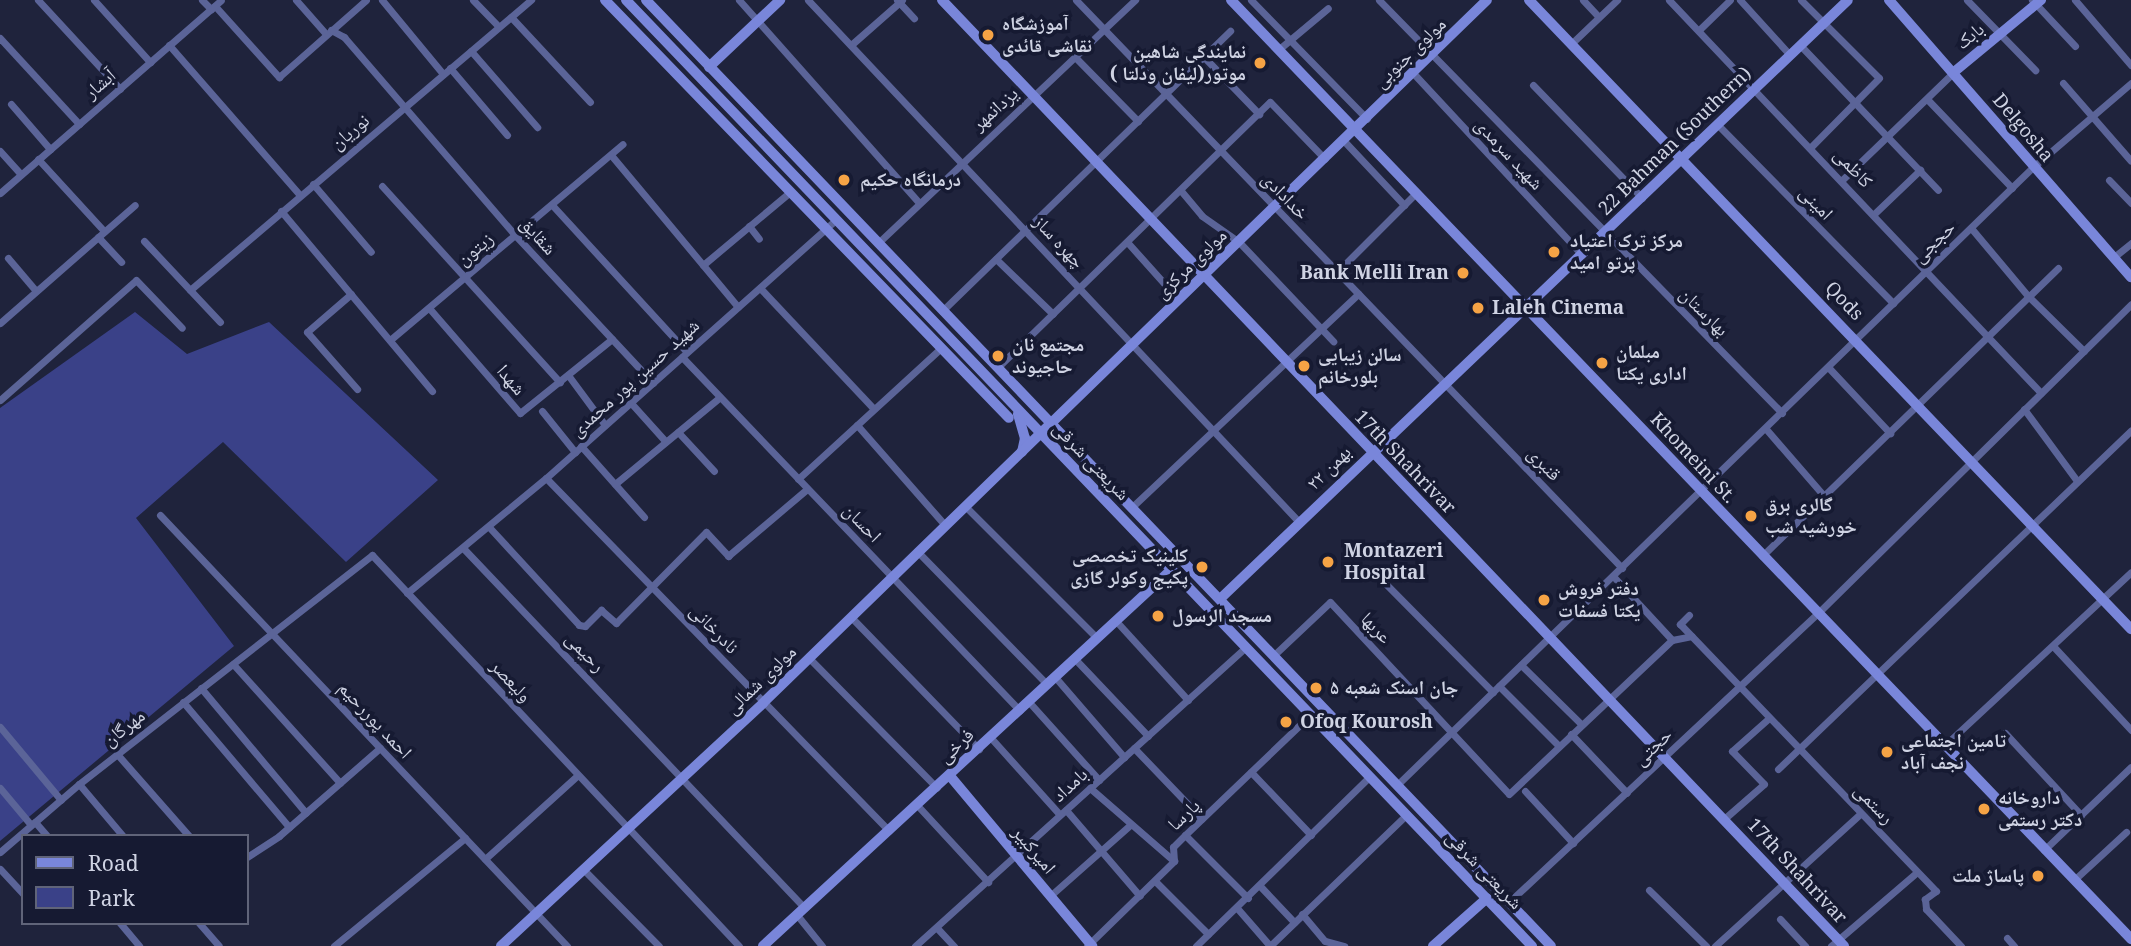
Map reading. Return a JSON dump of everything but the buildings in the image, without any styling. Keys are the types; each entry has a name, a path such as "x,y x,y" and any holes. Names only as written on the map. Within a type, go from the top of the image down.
{"street":[{"path":"38,0 120,89"},
{"path":"94,0 150,62"},
{"path":"202,0 215,5 279,77 366,0"},
{"name":"شقایق","path":"296,0 329,32 344,37 516,236 653,383"},
{"path":"382,0 507,135"},
{"path":"474,0 499,27"},
{"name":"نوریان","path":"190,290 531,0"},
{"path":"605,0 1009,418"},
{"name":"شریعتی شرقی","path":"625,0 1532,946"},
{"name":"شریعتی شرقی","path":"646,0 1014,386 1221,598 1551,946"},
{"path":"739,0 919,203"},
{"path":"709,67 780,0"},
{"name":"چهره ساز","path":"808,0 1299,522"},
{"name":"17th Shahrivar","path":"942,0 1151,222 1666,757 1785,883 1837,944"},
{"name":"خدادادی","path":"1076,0 1444,383"},
{"name":"یزدانمهر","path":"878,243 1135,0"},
{"name":"Khomeini St.","path":"1231,0 2131,939"},
{"path":"1251,0 1367,118"},
{"name":"بهارستان","path":"1379,0 1782,412"},
{"name":"مولوی جنوبی","path":"1355,130 1433,57 1487,0"},
{"name":"Qods","path":"1529,0 2131,629"},
{"path":"1583,0 1599,17"},
{"path":"1571,44 1617,0"},
{"name":"کاظمی","path":"1669,0 1756,88 2041,393"},
{"path":"1740,0 1790,55"},
{"path":"1801,0 1879,78 1811,147"},
{"name":"22 Bahman (Southern)","path":"1527,308 1848,0"},
{"name":"Delgosha","path":"1889,0 2131,277"},
{"path":"1967,0 2035,70"},
{"path":"2075,0 2131,65"},
{"path":"851,45 899,1 914,18"},
{"path":"2036,1 2075,46"},
{"name":"بابک","path":"1954,72 2036,1"},
{"path":"1699,30 1726,2"},
{"name":"آبشار","path":"0,192 215,5"},
{"path":"1278,50 1328,8"},
{"path":"511,17 590,102"},
{"path":"942,311 1230,31"},
{"path":"0,38 79,124"},
{"path":"169,45 300,195"},
{"path":"1800,45 1938,190"},
{"path":"471,51 537,127"},
{"path":"1203,56 1259,114"},
{"path":"1075,57 1138,121"},
{"path":"1842,180 1889,138 1954,72"},
{"name":"شهید سرمدی","path":"1414,74 1582,255"},
{"path":"2063,83 2131,161"},
{"name":"حججی","path":"1398,784 2012,188 2131,83"},
{"path":"1533,85 1642,198"},
{"path":"1927,99 2012,188"},
{"path":"997,368 1182,192 1270,102 1325,159"},
{"path":"11,104 50,149"},
{"name":"امینی","path":"1718,125 1893,303"},
{"name":"مولوی مرکزی","path":"1041,435 1355,130"},
{"path":"1344,141 1404,205"},
{"name":"زیتون","path":"390,340 553,206 623,144"},
{"path":"0,151 22,174"},
{"path":"611,155 738,307"},
{"path":"38,159 121,262"},
{"path":"1874,214 1920,170"},
{"path":"2109,180 2131,203"},
{"path":"313,184 370,252"},
{"path":"382,186 560,382"},
{"path":"702,265 790,192"},
{"path":"1182,192 1202,216 1239,242 1333,341"},
{"path":"1336,272 1416,193"},
{"path":"1,320 135,205"},
{"name":"احسان","path":"553,206 720,397 1020,711"},
{"path":"282,211 432,391"},
{"name":"شهید حسین پور محمدی","path":"408,593 546,478 836,220"},
{"path":"749,226 760,239"},
{"path":"1971,228 2029,297 2084,351"},
{"path":"144,241 220,322"},
{"path":"1128,243 1179,300"},
{"path":"2114,257 2131,243"},
{"path":"8,258 36,291"},
{"path":"996,259 1053,314"},
{"path":"1762,556 2058,268"},
{"path":"0,400 136,280 182,328"},
{"path":"761,288 874,410"},
{"path":"351,294 307,332 357,389"},
{"path":"1132,507 1358,294"},
{"name":"حجتی","path":"1509,902 1818,613 2131,304"},
{"name":"شهدا","path":"429,308 520,413 612,339"},
{"name":"۲۲ بهمن","path":"1221,598 1371,452 1527,308"},
{"path":"798,479 940,348"},
{"path":"967,376 977,367"},
{"path":"1828,367 1890,433"},
{"path":"568,375 605,425"},
{"name":"قنبری","path":"1444,383 1622,568"},
{"path":"1004,396 1014,386"},
{"path":"615,484 720,397"},
{"path":"631,402 666,442"},
{"path":"1015,407 1023,428 1022,453"},
{"path":"2024,409 2077,481"},
{"path":"542,411 644,517"},
{"path":"857,425 945,526"},
{"path":"1766,429 1824,496"},
{"path":"1778,769 2131,431"},
{"path":"678,432 714,471"},
{"name":"مولوی شمالی","path":"501,946 763,702 917,551 1041,435"},
{"path":"1088,483 1090,475 1099,473"},
{"name":"نادرخانی","path":"546,478 889,831"},
{"path":"489,527 579,625 585,626 601,610 616,623 706,532 728,556 807,489"},
{"path":"965,506 1097,638"},
{"name":"احمد پوررحیم","path":"160,515 567,946"},
{"name":"رحیمی","path":"464,549 683,777 801,911"},
{"path":"917,551 1051,680 1124,757"},
{"name":"مهرگان","path":"0,851 79,784 372,555"},
{"name":"ولیعصر","path":"372,555 739,946"},
{"name":"فرخی","path":"763,946 1171,570"},
{"path":"1944,746 2131,572"},
{"path":"1613,576 1672,640"},
{"path":"1379,577 1558,746"},
{"name":"عربها","path":"1274,654 1330,602 1453,730"},
{"path":"1689,615 1680,624 1692,636"},
{"path":"851,617 979,749"},
{"path":"1116,621 1188,700"},
{"path":"1453,730 1509,793 1607,698 1672,640 1692,636"},
{"name":"رستمی","path":"1692,636 1741,685 1799,751 1936,891 1925,899 1926,909 1961,946"},
{"path":"2053,646 2131,730"},
{"name":"بامداد","path":"915,946 1246,647"},
{"path":"809,658 937,788"},
{"path":"1075,659 1148,736"},
{"path":"233,664 340,783"},
{"path":"1521,665 1581,724"},
{"path":"201,688 306,813"},
{"path":"183,702 289,828"},
{"path":"1029,702 1099,780"},
{"name":"پارسا","path":"1090,945 1174,861 1173,847 1311,714"},
{"path":"1724,819 1764,784 1732,751 1769,718"},
{"path":"0,727 61,800"},
{"path":"2006,733 2081,814"},
{"path":"1571,734 1627,793"},
{"path":"991,738 1101,850 1140,896"},
{"path":"248,856 289,828 380,748"},
{"path":"1134,748 1202,819"},
{"path":"117,754 187,834"},
{"path":"2045,850 2130,769"},
{"path":"1251,772 1311,835"},
{"path":"485,859 578,775"},
{"name":"امیرکبیر","path":"950,776 1090,945"},
{"path":"1196,946 1370,776"},
{"path":"79,784 121,834"},
{"path":"0,788 45,834"},
{"path":"1090,788 1174,861"},
{"path":"1525,791 1573,843"},
{"path":"917,805 988,882"},
{"path":"1715,946 1861,813"},
{"path":"1237,908 1270,946 1407,814"},
{"path":"1050,896 1131,824"},
{"path":"2074,880 2126,832"},
{"path":"1185,835 1248,898"},
{"path":"334,946 465,838"},
{"path":"0,869 21,892"},
{"path":"583,869 659,946"},
{"path":"1837,944 1917,872"},
{"path":"1155,881 1209,934"},
{"path":"1260,886 1294,922"},
{"path":"1649,890 1706,946"},
{"path":"1433,946 1487,898"},
{"path":"801,911 822,946"},
{"path":"1302,914 1325,942 1344,946"},
{"path":"1780,919 1805,946"},
{"path":"122,925 139,946"},
{"path":"201,925 219,946"},
{"path":"937,928 954,946"},
{"path":"2007,938 2014,946"}],"green space":[{"path":"135,312 187,354 269,322 438,480 346,562 223,442 136,518 234,646 0,841 0,408"}],"place":[{"name":"آموزشگاه نقاشی قائدی","path":"988,35"},
{"name":"نمایندگی شاهین موتور(لیفان ودلتا )","path":"1260,63"},
{"name":"درمانگاه حکیم","path":"844,180"},
{"name":"مرکز ترک اعتیاد پرتو امید","path":"1554,252"},
{"name":"Bank Melli Iran","path":"1463,273"},
{"name":"Laleh Cinema","path":"1478,308"},
{"name":"مجتمع نان حاجیوند","path":"998,356"},
{"name":"مبلمان اداری یکتا","path":"1602,363"},
{"name":"سالن زیبایی بلورخانم","path":"1304,366"},
{"name":"گالری برق خورشید شب","path":"1751,516"},
{"name":"Montazeri Hospital","path":"1328,562"},
{"name":"کلینیک تخصصی پکیج وکولر گازی","path":"1202,567"},
{"name":"دفتر فروش یکتا فسفات","path":"1544,600"},
{"name":"مسجد الرسول","path":"1158,616"},
{"name":"جان اسنک شعبه ۵","path":"1316,688"},
{"name":"Ofoq Kourosh","path":"1286,722"},
{"name":"تامین اجتماعی نجف آباد","path":"1887,752"},
{"name":"داروخانه دکتر رستمی","path":"1984,809"},
{"name":"پاساژ ملت","path":"2038,876"}]}
